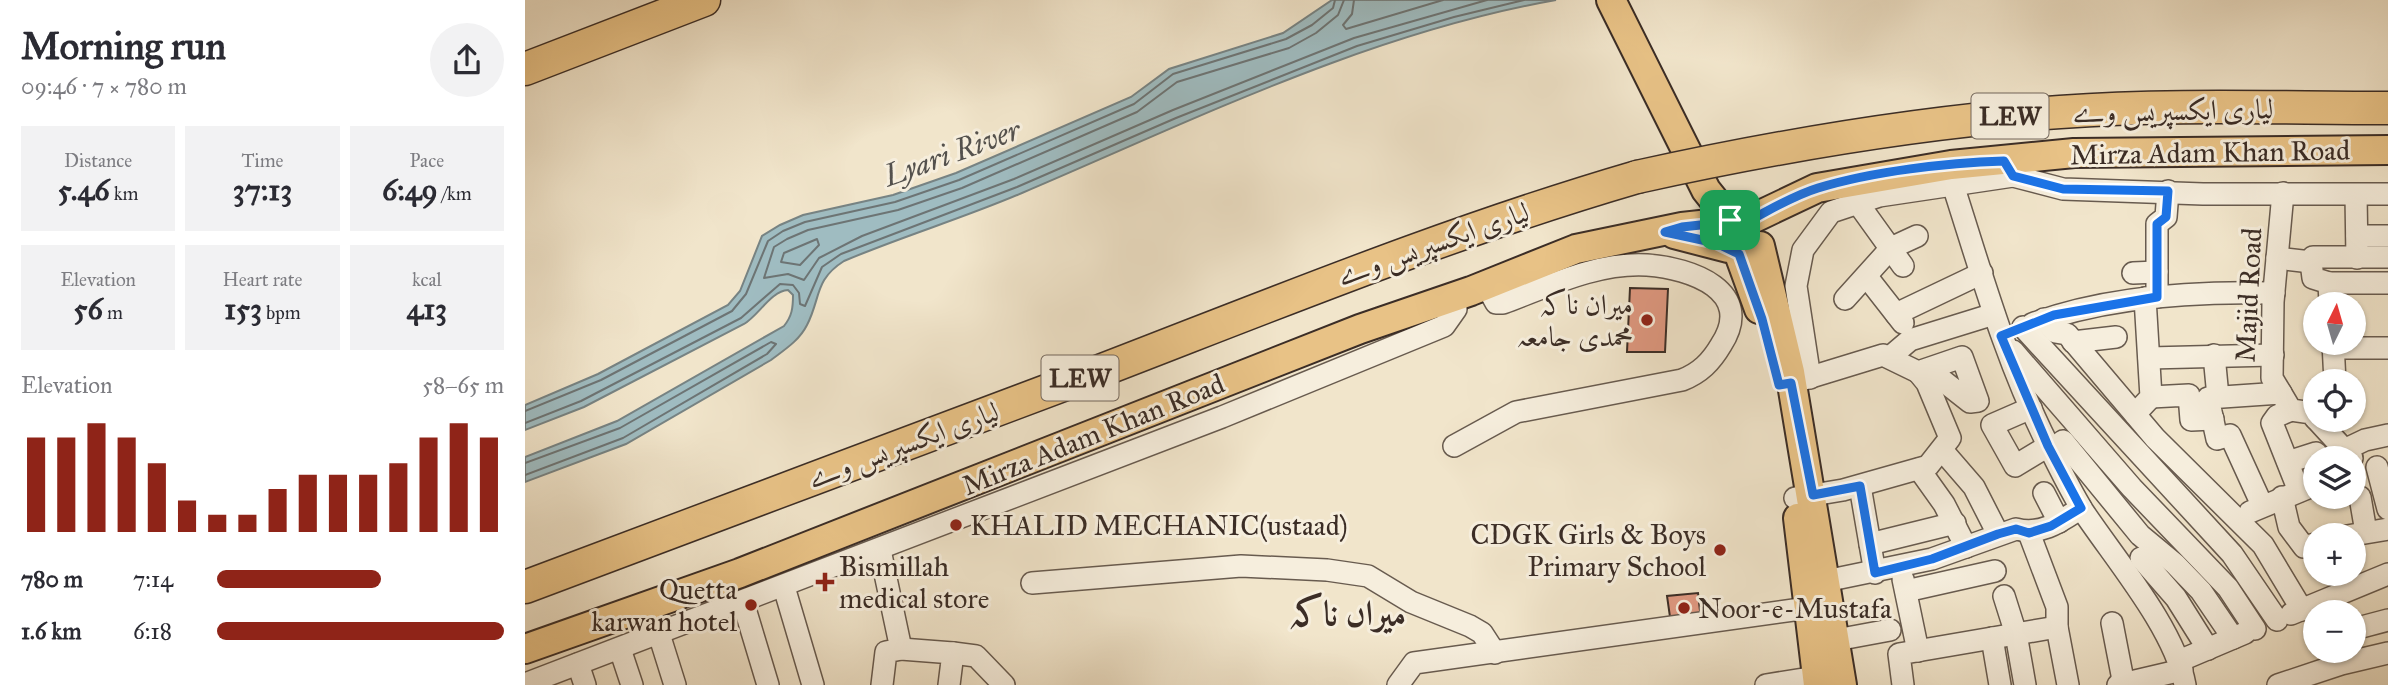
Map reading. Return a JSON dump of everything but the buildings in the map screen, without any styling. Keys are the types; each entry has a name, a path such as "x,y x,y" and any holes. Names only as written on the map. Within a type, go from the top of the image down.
{"highway":[{"path":"525,69 703,0"},
{"name":"لیاری ایکسپریس وے","path":"525,587 1097,372 1401,253 1637,177 1825,138 2014,115 2160,107 2388,108"}],"main road":[{"path":"1611,0 1711,198 1740,234 1793,382 1813,592 1825,682"},
{"name":"Mirza Adam Khan Road","path":"525,649 728,577 1360,329 1486,285 1576,249 1682,227 1740,234 1788,200 1846,181 2002,169 2074,153 2388,150"},
{"path":"1813,592 1836,640 1825,682"}],"street":[{"path":"1804,497 1860,486 1928,466 1950,438 1923,371 1890,357 1883,355 1793,382 1796,286 1803,250 1810,236 1831,212 1857,202 1953,184 2002,169"},
{"name":"Mirza Adam Khan Road","path":"2002,169 2063,189 2388,194"},
{"path":"1953,184 2001,336 2049,448 2081,508 2139,593 2182,672"},
{"path":"2151,397 2148,358 2151,298 2157,272 2157,224 2166,217 2168,191"},
{"name":"Majid Road","path":"2283,193 2274,293 2272,378 2286,402"},
{"path":"2356,195 2357,258"},
{"path":"1857,202 1903,266"},
{"path":"1845,299 1891,248 1917,236"},
{"path":"2357,236 2388,236"},
{"path":"2388,257 2313,257 2311,262 2313,278 2329,283 2388,283"},
{"path":"2277,258 2311,262"},
{"path":"1454,446 1516,411 1682,380 1697,374 1724,342 1733,317 1727,298 1709,282 1682,271 1650,265 1625,265 1591,271 1503,303 1496,303 1489,296 1486,285"},
{"path":"2133,273 2157,272"},
{"path":"1896,314 1982,273"},
{"path":"1867,276 1909,331 1910,340"},
{"path":"2329,283 2329,292"},
{"path":"2001,336 2043,319 2151,298 2233,292 2274,293"},
{"path":"533,683 1222,417 1444,326 1456,309 1453,297"},
{"path":"1890,357 1910,340 1994,314"},
{"path":"2043,319 2055,332 2067,334 2135,414 2263,545 2302,610"},
{"path":"2023,327 2223,544 2271,607 2277,620"},
{"path":"2001,336 2132,488 2228,588 2255,629"},
{"path":"2073,342 2116,337"},
{"path":"2366,347 2388,348"},
{"path":"2214,355 2218,397"},
{"path":"2148,358 2273,355"},
{"path":"2135,414 2151,397 2189,396 2191,420 2213,419"},
{"path":"2290,494 2230,435 2217,439 2208,398 2286,402 2303,409"},
{"path":"2286,402 2272,423 2288,462 2289,527 2303,546"},
{"path":"2031,408 1992,425 2015,466 2063,441 2140,536 2175,564 2201,592 2234,638"},
{"path":"2330,432 2344,446"},
{"path":"2364,446 2365,440 2388,435"},
{"path":"1942,450 1974,487 1998,534"},
{"path":"2288,462 2303,457"},
{"path":"1919,469 1955,523 1966,547"},
{"path":"2366,470 2388,509"},
{"path":"1860,486 1875,573"},
{"path":"2044,493 2059,522"},
{"path":"2240,520 2290,494"},
{"path":"1398,685 1413,663 1495,653 1813,592 1966,547 2016,529 2029,533 2059,522 2081,508"},
{"path":"1870,544 1955,523"},
{"path":"2366,533 2388,529"},
{"path":"2029,533 2057,607 2057,627 2068,685"},
{"path":"880,550 901,649"},
{"path":"2141,558 2176,598 2208,649"},
{"path":"1033,583 1241,566 1327,570 1368,576 1411,602 1470,626 1482,634 1495,653"},
{"path":"1901,567 1919,651"},
{"path":"1906,591 1995,571"},
{"path":"2112,623 2122,685 2182,672 2208,649 2388,574"},
{"path":"784,587 813,685"},
{"path":"2004,596 2016,634 2025,685"},
{"path":"743,602 768,685"},
{"path":"2366,626 2388,620"},
{"path":"1903,685 1899,654 2057,627"},
{"path":"1836,640 1890,630"},
{"path":"659,634 675,685"},
{"path":"1992,638 2000,685"},
{"path":"620,649 632,685"},
{"path":"882,685 886,652 901,649 976,656 1005,685"},
{"path":"949,685 953,653"},
{"path":"2366,655 2388,653"},
{"path":"2278,685 2332,663"},
{"path":"578,664 585,685"},
{"path":"1766,685 1825,682"}],"water":[{"path":"1332,0 1556,0 1487,15 1351,56 1218,108 1000,202 844,261 834,268 823,282 804,331 771,360 626,444 525,482 525,457 617,421 784,326 793,304 793,295 788,290 776,294 744,324 584,407 525,430 525,405 598,374 728,305 740,291 762,236 780,225 803,215 893,195 956,173 1131,97 1169,69 1283,33"}],"place":[{"name":"میران ناکہ محمدی جامعہ","path":"1647,320"},
{"name":"KHALID MECHANIC(ustaad)","path":"956,525"},
{"name":"CDGK Girls & Boys Primary School","path":"1720,550"},
{"name":"Bismillah medical store","path":"825,582"},
{"name":"Quetta karwan hotel","path":"751,605"},
{"name":"Noor-e-Mustafa","path":"1684,608"}],"district":[{"name":"میراں ناکہ","path":"1347,613"}],"route":[{"path":"2004,161 2013,176 2031,183 2063,189 2168,191 2166,217 2163,222 2157,224 2157,297 2054,315 2001,336 2048,446 2081,508 2051,526 2029,533 2016,529 1932,559 1875,573 1860,486 1813,495 1791,383 1779,385 1762,319 1739,254 1716,243 1665,232 1730,220 1742,215 1754,218 1817,188 1846,181 1951,165 2004,161"}],"water label":[{"name":"Lyari River","path":"952,153"}]}
